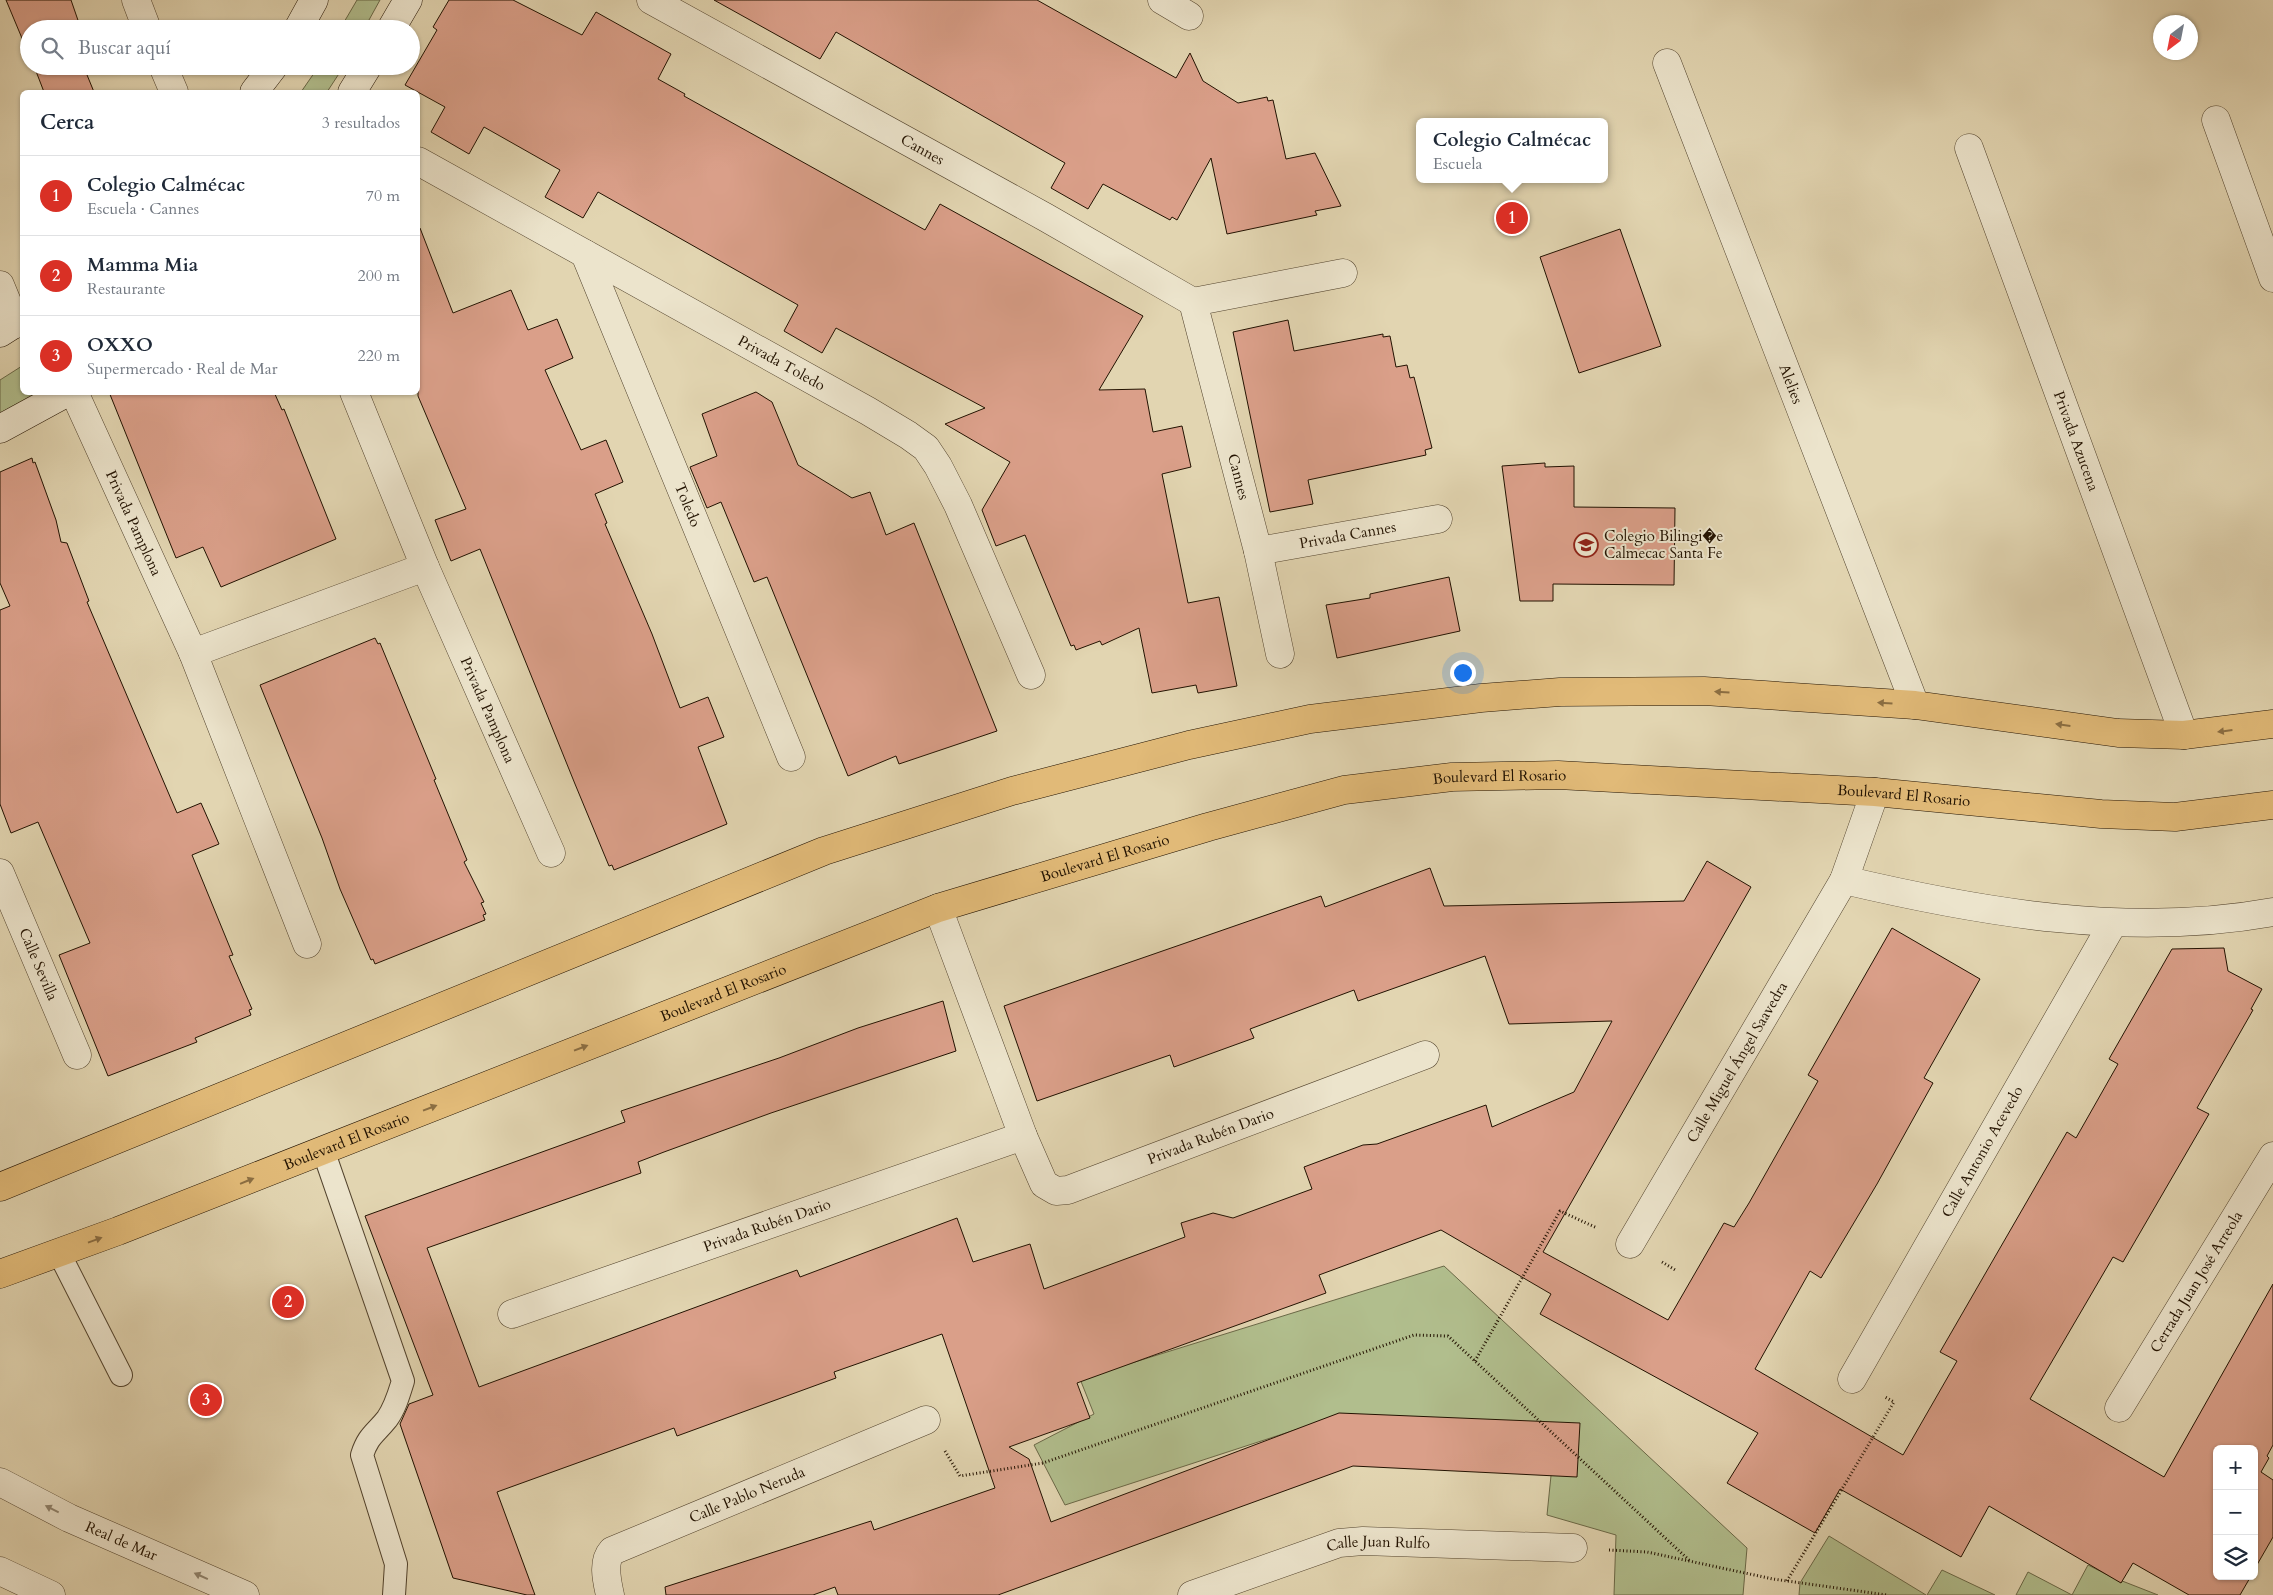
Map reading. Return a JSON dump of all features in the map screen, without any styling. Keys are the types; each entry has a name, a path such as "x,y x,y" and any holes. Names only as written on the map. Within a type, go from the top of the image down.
{"main road":[{"path":"0,1187 824,851 1012,791 1189,745 1310,719 1480,698 1560,692 1704,691 1915,705 2118,733 2184,735 2273,724"},
{"name":"Boulevard El Rosario","path":"0,1274 59,1253 323,1150 938,908 1208,827 1344,790 1452,777 1558,775 1875,792 2102,814 2175,817 2273,805"}],"street":[{"path":"136,0 144,20"},
{"path":"303,20 314,0"},
{"path":"396,20 408,0"},
{"name":"Cannes","path":"651,0 1045,217 1193,302 1258,551 1280,654"},
{"path":"1162,0 1189,16"},
{"name":"Alelies","path":"1667,63 1915,705"},
{"path":"167,75 173,90"},
{"path":"256,90 267,75"},
{"path":"353,90 362,75"},
{"path":"2216,120 2273,278"},
{"name":"Privada Azucena","path":"1969,148 2184,735"},
{"name":"Privada Toledo","path":"420,162 859,406 926,448 958,505 1031,676"},
{"name":"Toledo","path":"585,254 791,758"},
{"path":"1193,302 1343,273"},
{"path":"0,285 13,326"},
{"path":"0,429 62,395"},
{"name":"Privada Pamplona","path":"75,395 193,653 307,944"},
{"name":"Privada Pamplona","path":"355,395 424,567 551,853"},
{"name":"Privada Cannes","path":"1258,551 1438,519"},
{"path":"193,653 424,567"},
{"name":"Calle Miguel Ángel Saavedra","path":"1630,1244 1844,880 1875,792"},
{"name":"Calle Sevilla","path":"0,873 77,1055"},
{"path":"1844,880 1920,898 2017,914 2113,923 2231,919 2273,912"},
{"name":"Privada Rubén Dario","path":"938,908 1023,1136 1044,1184 1056,1191 1068,1190 1425,1055"},
{"name":"Calle Antonio Acevedo","path":"1852,1379 2113,923"},
{"name":"Privada Rubén Dario","path":"512,1314 1023,1136"},
{"name":"Cerrada Juan José Arreola","path":"2119,1408 2273,1156"},
{"name":"Calle Pablo Neruda","path":"610,1595 606,1575 608,1556 612,1551 926,1420"},
{"name":"Real de Mar","path":"0,1482 69,1518 246,1595"},
{"name":"Calle Juan Rulfo","path":"1192,1595 1339,1543 1363,1540 1573,1548"},
{"path":"0,1571 51,1595"}],"lane":[{"path":"323,1150 403,1381 397,1400 387,1418 366,1441 362,1455 396,1564 394,1595"},
{"path":"59,1253 120,1375"}],"path":[{"path":"1475,1361 1560,1211"},
{"path":"926,1420 960,1476 1043,1462 1414,1335 1448,1336 1690,1561"},
{"path":"1787,1581 1894,1402 1852,1379"},
{"path":"1573,1548 1647,1552 1787,1581 1887,1595"}],"green space":[{"path":"357,0 380,0 369,20 345,20"},
{"path":"313,75 338,75 328,90 302,90"},
{"path":"20,367 20,395 32,395 0,413 0,380"},
{"path":"1444,1266 1747,1548 1743,1595 1614,1595 1616,1535 1547,1515 1554,1446 1341,1415 1065,1505 1034,1445 1094,1414 1080,1379"},
{"path":"1829,1536 1926,1595 1799,1595 1800,1583"},
{"path":"2088,1565 2112,1577 2158,1595 2072,1595"},
{"path":"1942,1570 1995,1595 1927,1595"},
{"path":"2028,1572 2072,1595 2016,1595"}],"building":[{"path":"6,0 71,0 78,20 20,20 20,33"},
{"path":"449,0 513,0 582,35 596,12 671,54 658,79 685,94 684,96 925,230 940,204 1143,316 1099,390 1145,389 1153,432 1182,426 1191,467 1162,474 1188,603 1219,597 1237,686 1198,693 1196,685 1152,693 1139,628 1102,645 1100,641 1076,650 1074,645 1071,646 1025,535 996,546 982,510 1010,462 945,424 985,408 836,328 822,353 784,331 798,305 598,192 583,218 545,197 560,170 484,127 469,154 431,132 445,107 420,93 420,90 414,90 405,85 411,75 420,75 420,59 437,30 433,27"},
{"path":"714,0 1037,0 1176,78 1190,53 1203,81 1238,103 1267,97 1268,101 1273,100 1286,159 1315,153 1341,206 1315,211 1317,215 1227,234 1211,158 1177,220 1172,217 1170,220 1103,184 1088,209 1051,188 1065,163 836,32 820,59"},
{"path":"37,75 87,75 93,90 43,90"},
{"path":"420,228 453,313 511,290 528,330 557,319 573,358 545,370 581,450 606,440 623,482 595,494 607,523 605,524 652,634 680,708 708,697 724,737 698,747 727,824 614,870 612,865 609,866 480,549 451,561 435,520 466,509 418,396 420,395"},
{"path":"1620,229 1661,346 1579,373 1540,257"},
{"path":"1288,320 1294,351 1383,334 1383,337 1390,336 1396,367 1407,365 1410,378 1414,377 1432,448 1425,450 1426,455 1308,480 1313,504 1270,512 1233,332"},
{"path":"756,392 772,402 798,465 852,498 870,492 886,535 914,523 997,731 899,764 896,756 848,776 767,577 754,582 721,502 707,508 690,467 717,456 702,414"},
{"path":"110,395 275,395 282,410 284,409 336,539 221,587 203,547 176,558"},
{"path":"32,458 56,520 61,542 67,543 89,601 87,602 177,813 201,803 219,844 192,855 233,955 229,956 252,1009 249,1010 251,1015 195,1038 197,1042 108,1076 59,955 90,943 38,822 11,833 0,804 0,610 10,606 0,583 0,472"},
{"path":"1545,463 1545,467 1574,466 1574,507 1675,508 1674,585 1553,584 1553,601 1520,601 1502,466"},
{"path":"1449,577 1460,631 1337,658 1326,605 1370,598 1370,594"},
{"path":"375,638 378,644 380,643 436,779 434,780 467,860 464,862 484,902 481,903 486,914 483,915 485,920 375,964 373,959 371,960 340,889 322,838 260,685"},
{"path":"1707,861 1751,887 1543,1252 1668,1320 1724,1223 1734,1227 1749,1203 1818,1081 1808,1075 1892,928 1980,979 1924,1078 1933,1083 1877,1184 1821,1278 1810,1271 1755,1369 1903,1455 1957,1361 1940,1352 2067,1132 2076,1138 2118,1064 2109,1059 2172,949 2224,948 2228,971 2262,989 2251,1009 2253,1010 2197,1108 2209,1114 2123,1262 2113,1257 2030,1399 2164,1477 2273,1284 2273,1445 2267,1456 2269,1458 2261,1472 2273,1480 2273,1537 2258,1563 2258,1445 2213,1445 2213,1580 2249,1580 2240,1595 2189,1595 2133,1563 2121,1583 1989,1506 1961,1557 1840,1489 1815,1533 1727,1483 1758,1433 1540,1314 1551,1294 1441,1230 1319,1275 1326,1293 1077,1383 1090,1418 1009,1447 1029,1459 1051,1522 1339,1413 1580,1423 1577,1477 1353,1466 998,1595 838,1595 835,1587 813,1595 666,1595 665,1587 871,1521 874,1530 995,1488 942,1334 834,1372 836,1378 677,1436 674,1428 497,1492 535,1595 527,1595 453,1578 400,1424 409,1404 433,1395 365,1216 625,1122 621,1111 779,1058 858,1028 943,1001 956,1051 771,1113 664,1152 638,1162 641,1173 427,1248 479,1387 797,1270 800,1277 957,1218 973,1262 1030,1244 1044,1289 1185,1237 1181,1223 1213,1213 1233,1218 1312,1189 1304,1167 1363,1145 1377,1144 1486,1105 1492,1127 1574,1092 1612,1021 1509,1024 1485,956 1358,1001 1354,990 1250,1029 1254,1038 1174,1067 1170,1055 1037,1101 1004,1006 1321,896 1325,907 1430,868 1444,906 1684,901"}],"place":[{"name":"Colegio Calmécac","path":"1512,218"},
{"name":"Colegio Bilingi�e Calmecac Santa Fe","path":"1586,545"},
{"name":"Mamma Mia","path":"288,1302"},
{"name":"OXXO","path":"206,1400"}]}
